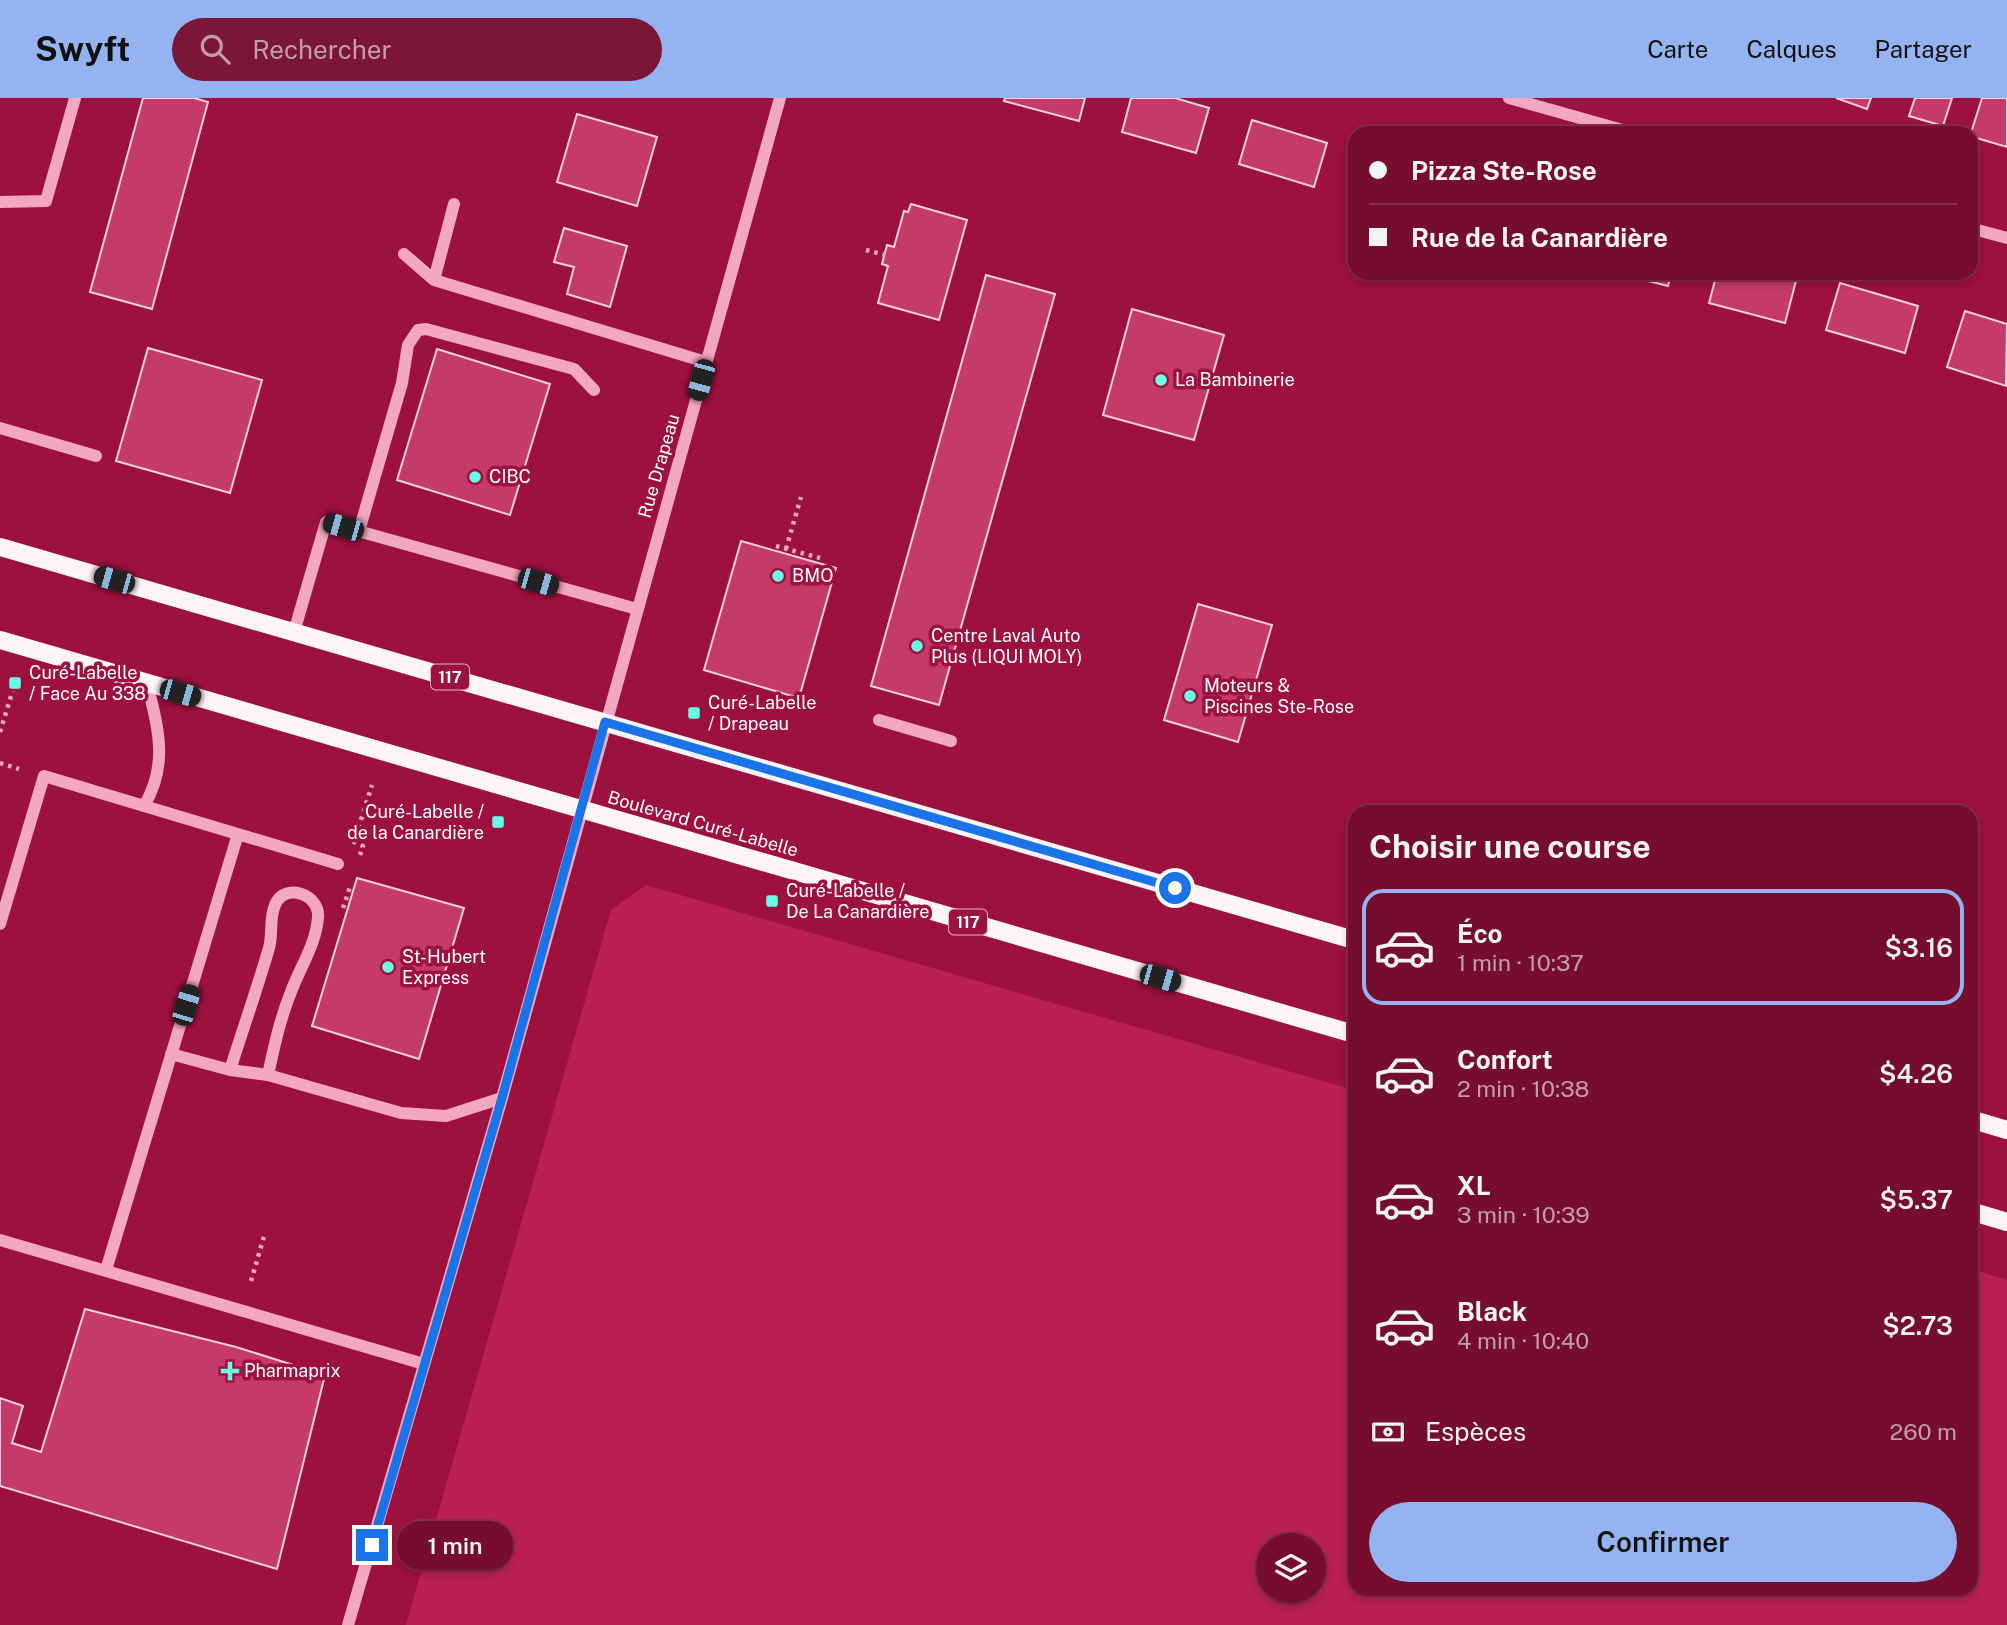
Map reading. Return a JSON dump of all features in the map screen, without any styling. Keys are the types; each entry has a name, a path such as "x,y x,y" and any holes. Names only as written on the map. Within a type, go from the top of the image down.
{"main road":[{"name":"117","path":"0,547 1348,938"},
{"name":"Boulevard Curé-Labelle","path":"0,640 1348,1032"},
{"path":"1978,1121 2007,1130"},
{"path":"1978,1213 2007,1222"}],"street":[{"path":"0,202 46,201 75,98"},
{"name":"Rue Drapeau","path":"348,1625 502,1098 780,98"},
{"path":"1509,98 1608,126"},
{"path":"434,280 454,204"},
{"path":"1978,230 2007,238"},
{"path":"404,254 434,280 706,362"},
{"path":"359,531 402,383 408,345 418,330 426,329 574,369 594,390"},
{"path":"0,428 96,456"},
{"path":"294,632 326,522 637,609"},
{"path":"144,806 154,789 159,762 156,722 147,683"},
{"path":"879,720 951,741"},
{"path":"0,923 44,776 338,864"},
{"path":"106,1270 238,834"},
{"path":"230,1070 270,943 275,905 286,894 296,892 313,899 318,916 310,952 286,1006 268,1074"},
{"path":"171,1054 230,1070 268,1074 401,1113 425,1116 460,1114 502,1098"},
{"path":"0,1240 424,1364"}],"path":[{"path":"866,250 885,255"},
{"path":"786,549 801,497"},
{"path":"776,546 820,558"},
{"path":"0,732 15,683"},
{"path":"251,1281 265,1233"}],"shaded area":[{"path":"646,885 1348,1088 1348,1596 1978,1596 1978,1271 2007,1280 2007,1625 406,1625 611,910"}],"building":[{"path":"143,98 194,98 208,102 152,309 90,292"},
{"path":"1005,98 1085,98 1079,121 1004,101"},
{"path":"1131,98 1175,98 1209,108 1196,153 1122,132"},
{"path":"1836,98 1871,98 1867,109"},
{"path":"1915,98 1952,98 1943,126 1909,116"},
{"path":"1982,98 2007,98 2007,147 1978,138 1978,126 1973,126"},
{"path":"577,114 657,137 637,206 557,182"},
{"path":"1252,120 1327,143 1314,187 1239,164"},
{"path":"911,204 967,220 939,320 878,303 888,266 882,264 887,245 894,247 904,211 908,212"},
{"path":"564,228 627,246 610,307 567,294 574,267 554,262"},
{"path":"986,275 1055,294 939,705 871,686"},
{"path":"1644,280 1669,280 1668,286"},
{"path":"1715,280 1796,280 1785,323 1709,303"},
{"path":"1840,283 1918,306 1905,353 1826,330"},
{"path":"1132,309 1224,335 1194,440 1103,415"},
{"path":"1965,311 2007,324 2006,386 1947,367"},
{"path":"148,348 262,380 230,493 116,461"},
{"path":"437,349 550,384 510,515 397,480"},
{"path":"741,541 836,568 799,698 704,670"},
{"path":"1198,604 1272,625 1238,742 1164,720"},
{"name":"St-Hubert Express","path":"357,878 464,908 419,1059 312,1026"},
{"path":"85,1309 236,1347 325,1375 277,1569 0,1486 0,1398 23,1406 12,1443 41,1452"}],"place":[{"name":"La Bambinerie","path":"1161,380"},
{"name":"CIBC","path":"475,477"},
{"name":"BMO","path":"778,576"},
{"name":"Centre Laval Auto Plus (LIQUI MOLY)","path":"917,646"},
{"name":"Curé-Labelle / Face Au 338","path":"15,683"},
{"name":"Moteurs & Piscines Ste-Rose","path":"1190,696"},
{"name":"Curé-Labelle / Drapeau","path":"694,713"},
{"name":"Curé-Labelle / de la Canardière","path":"498,822"},
{"name":"Curé-Labelle / De La Canardière","path":"772,901"},
{"name":"St-Hubert Express","path":"388,967"},
{"name":"Pharmaprix","path":"230,1371"}],"route":[{"path":"372,1545 502,1098 605,722 1175,888"}]}
